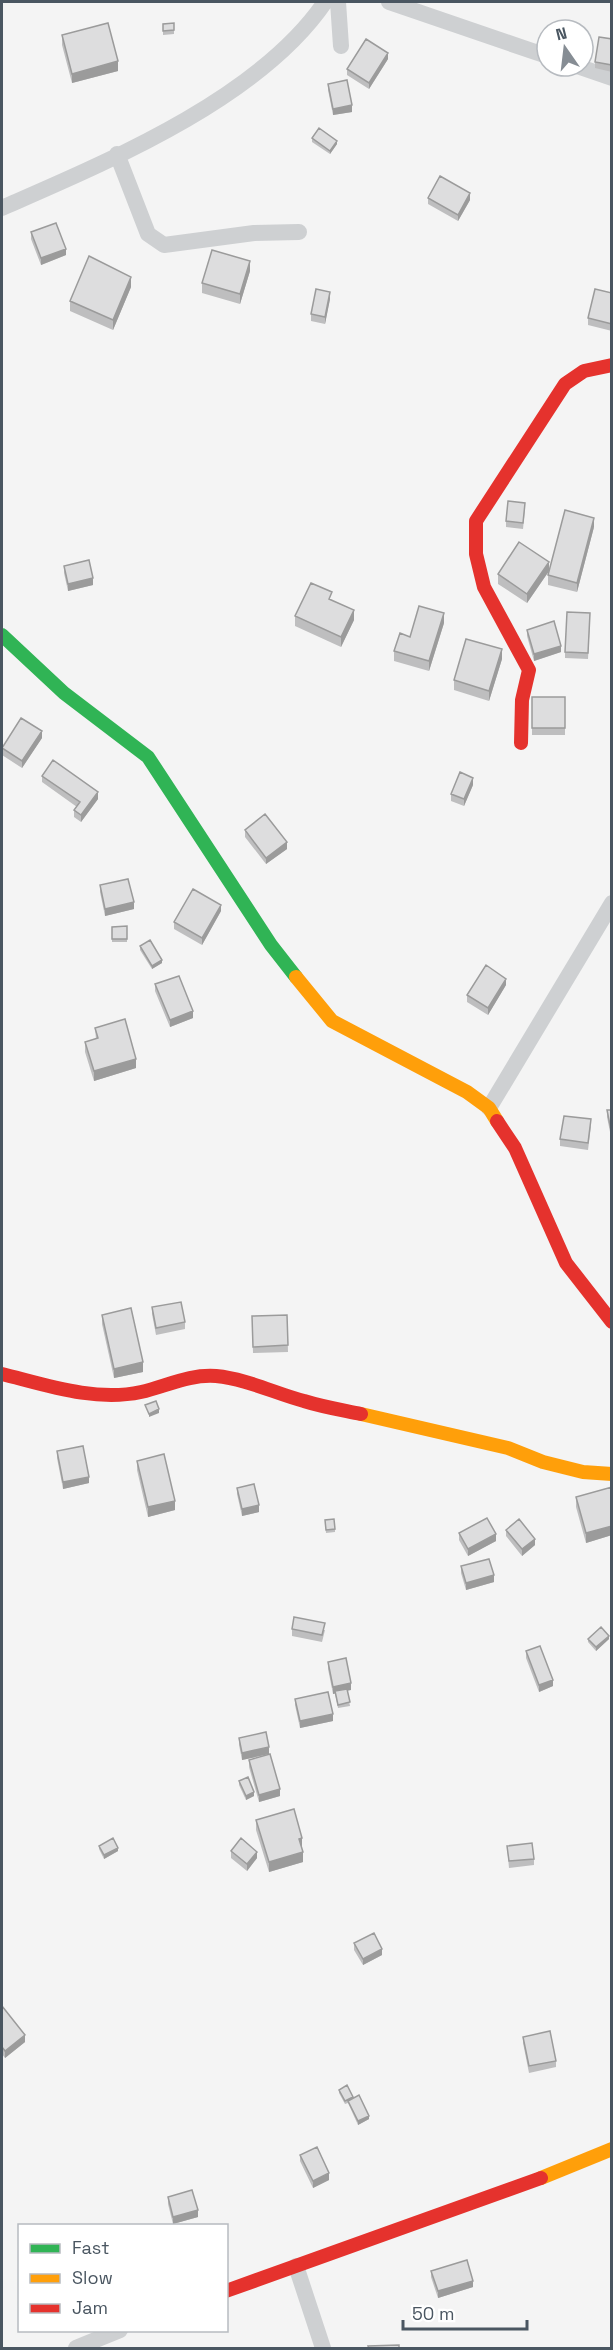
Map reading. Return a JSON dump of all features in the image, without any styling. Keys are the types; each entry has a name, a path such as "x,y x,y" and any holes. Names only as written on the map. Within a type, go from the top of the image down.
{"street":[{"path":"2,208 117,154 210,106 261,68 310,23 325,2"},
{"path":"338,2 341,46"},
{"path":"389,2 535,52"},
{"path":"595,72 612,78"},
{"path":"117,154 148,234 164,245 254,233 299,232"},
{"path":"521,743 522,700 529,670 484,587 476,554 476,521 565,384 584,371 612,365"},
{"path":"2,636 64,693 148,758 271,945 332,1021 466,1092 489,1108 515,1148 566,1263 612,1322"},
{"path":"489,1108 612,903"},
{"path":"2,1374 52,1387 96,1394 140,1392 178,1379 215,1376 257,1384 303,1401 508,1448 583,1472 612,1474"},
{"path":"228,2290 560,2171 612,2149"},
{"path":"296,2266 323,2349"},
{"path":"76,2349 118,2332"}],"building":[{"path":"108,23 118,61 72,74 62,35"},
{"path":"174,23 174,30 163,31 163,24"},
{"path":"599,37 612,39 612,65 595,62"},
{"path":"366,39 388,53 369,83 347,69"},
{"path":"347,80 352,105 333,109 328,84"},
{"path":"319,128 337,141 330,151 312,138"},
{"path":"440,176 470,193 458,215 428,198"},
{"path":"56,223 66,249 41,258 31,232"},
{"path":"212,250 250,261 240,294 202,283"},
{"path":"89,256 131,277 113,320 70,301"},
{"path":"316,289 330,292 325,317 311,314"},
{"path":"595,289 612,293 612,324 588,318"},
{"path":"508,501 525,503 523,523 506,521"},
{"path":"565,510 594,518 577,583 548,575"},
{"path":"519,542 549,562 527,594 498,574"},
{"path":"89,560 93,578 68,584 64,566"},
{"path":"311,583 332,592 329,599 354,610 341,637 295,616"},
{"path":"419,606 444,613 429,661 394,651 400,633 410,637"},
{"path":"567,612 590,613 588,653 565,652"},
{"path":"554,621 561,646 534,654 527,630"},
{"path":"466,639 502,649 489,691 454,680"},
{"path":"532,697 565,697 565,728 532,728"},
{"path":"21,718 42,731 22,761 2,748"},
{"path":"53,760 98,792 81,815 74,810 80,802 42,776"},
{"path":"460,772 473,778 464,799 451,794"},
{"path":"265,814 287,842 266,858 245,830"},
{"path":"128,879 134,902 105,909 100,885"},
{"path":"193,889 221,905 202,938 174,922"},
{"path":"127,926 127,939 112,939 112,927"},
{"path":"150,940 162,960 152,966 140,946"},
{"path":"486,965 506,979 488,1008 467,995"},
{"path":"179,976 193,1011 170,1020 155,984"},
{"path":"125,1019 136,1059 94,1071 85,1042 98,1038 95,1028"},
{"path":"607,1110 612,1110 611,1130"},
{"path":"564,1116 591,1119 588,1143 560,1139"},
{"path":"181,1302 185,1322 156,1328 152,1307"},
{"path":"131,1308 143,1362 114,1369 102,1315"},
{"path":"287,1315 288,1345 253,1347 252,1316"},
{"path":"156,1401 159,1409 149,1414 145,1405"},
{"path":"83,1446 89,1477 63,1482 57,1451"},
{"path":"164,1454 175,1501 148,1507 137,1461"},
{"path":"254,1484 259,1505 242,1509 237,1488"},
{"path":"612,1487 612,1526 586,1533 576,1497"},
{"path":"487,1518 496,1534 468,1549 459,1533"},
{"path":"334,1519 335,1529 326,1530 325,1520"},
{"path":"519,1519 535,1539 522,1549 506,1530"},
{"path":"489,1559 494,1575 466,1583 461,1566"},
{"path":"294,1617 325,1623 322,1635 292,1629"},
{"path":"601,1627 609,1636 596,1647 588,1639"},
{"path":"540,1646 553,1680 539,1685 526,1651"},
{"path":"346,1658 351,1683 333,1687 328,1662"},
{"path":"347,1689 350,1702 338,1705 335,1691"},
{"path":"328,1692 333,1714 300,1721 295,1699"},
{"path":"266,1732 269,1747 242,1753 239,1738"},
{"path":"270,1754 280,1789 259,1795 249,1760"},
{"path":"248,1777 254,1792 246,1796 239,1781"},
{"path":"294,1809 302,1838 299,1839 303,1852 269,1862 256,1820"},
{"path":"113,1838 118,1848 104,1855 99,1846"},
{"path":"241,1838 257,1852 247,1864 231,1851"},
{"path":"532,1843 534,1859 509,1861 507,1846"},
{"path":"374,1933 382,1949 363,1959 354,1943"},
{"path":"2,2006 25,2035 5,2051 2,2047"},
{"path":"550,2031 556,2061 529,2066 523,2037"},
{"path":"347,2085 353,2097 345,2101 339,2090"},
{"path":"359,2095 369,2116 358,2121 348,2101"},
{"path":"317,2147 329,2173 313,2181 300,2155"},
{"path":"192,2190 198,2210 173,2217 168,2197"},
{"path":"467,2260 473,2281 438,2291 431,2271"},
{"path":"399,2345 399,2349 369,2349 368,2346"}],"traffic: fast":[{"path":"2,635 64,693 148,757 271,945 296,977"}],"traffic: slow":[{"path":"296,977 332,1021 467,1092 489,1108 497,1121"},
{"path":"361,1414 508,1448 543,1462 583,1472 612,1474"},
{"path":"541,2178 612,2149"}],"traffic: jam":[{"path":"521,743 522,700 529,670 484,587 476,554 476,521 565,384 584,371 612,365"},
{"path":"497,1121 515,1148 566,1263 612,1322"},
{"path":"2,1374 71,1391 106,1395 124,1395 187,1379 216,1376 250,1383 318,1405 361,1414"},
{"path":"228,2290 541,2178"}]}
